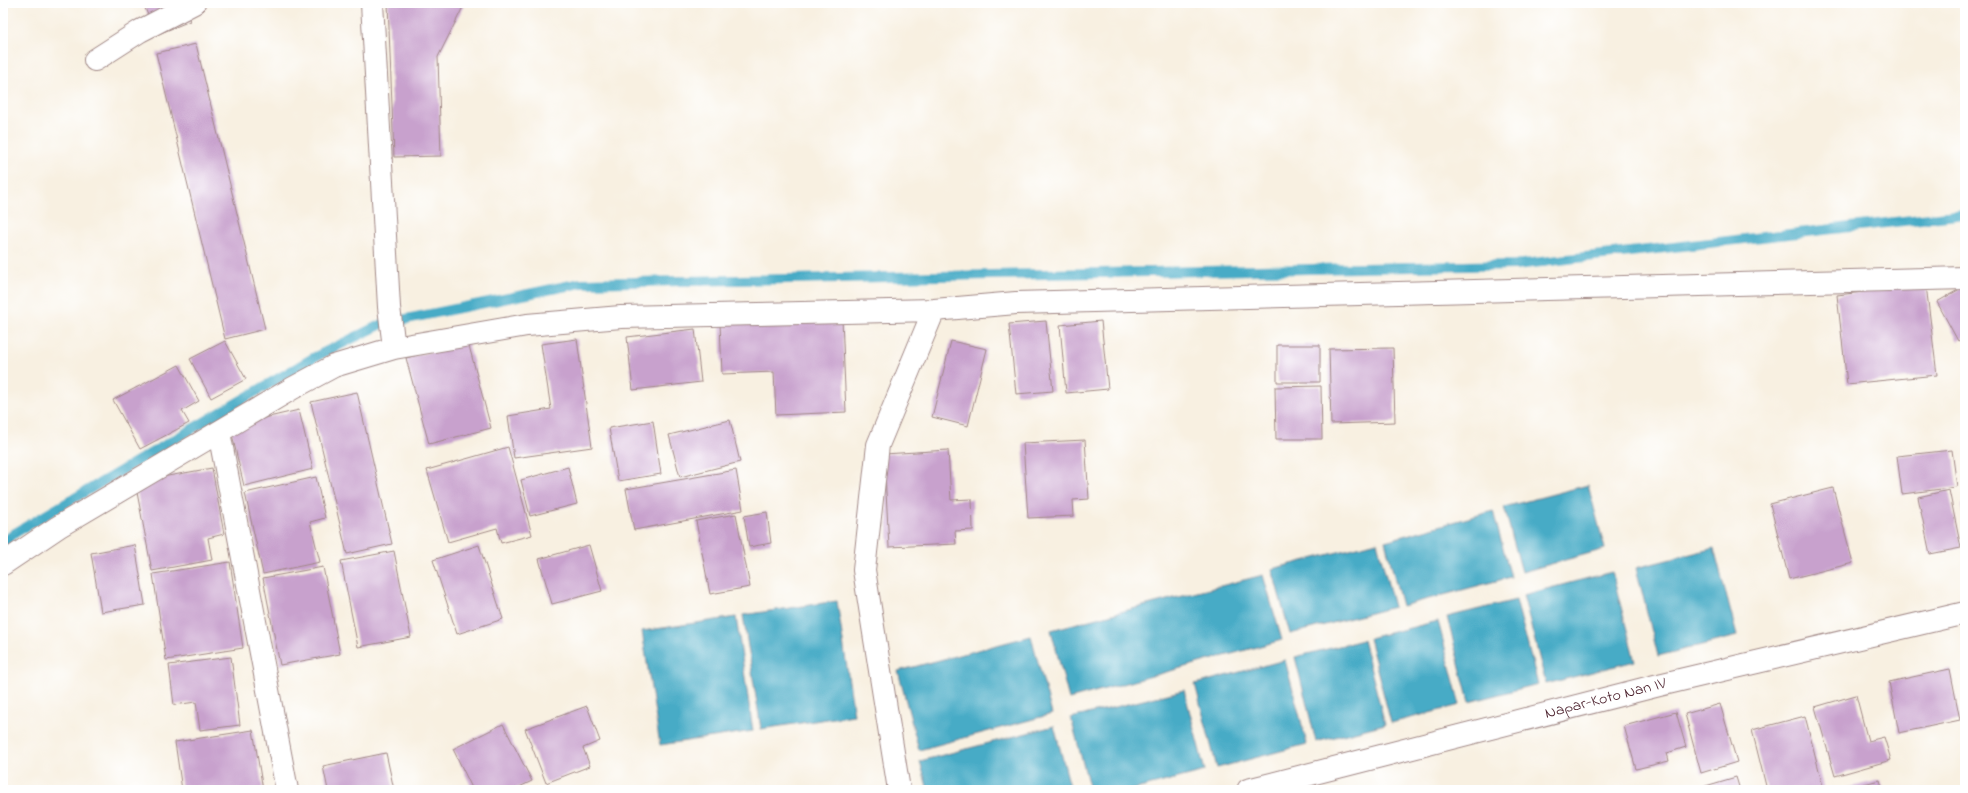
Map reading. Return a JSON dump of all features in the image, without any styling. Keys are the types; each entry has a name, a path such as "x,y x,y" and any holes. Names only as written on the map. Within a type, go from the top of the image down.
{"street":[{"path":"95,60 140,31 194,3"},
{"path":"372,3 389,307 393,342"},
{"path":"3,564 58,527 293,388 334,366 393,342 527,325 621,317 934,310 1016,303 1965,278"},
{"path":"898,790 864,570 878,445 934,310"},
{"path":"219,432 287,790"},
{"name":"Napar-Koto Nan IV","path":"1248,790 1659,685 1965,612"}],"water":[{"path":"1588,485 1605,549 1522,572 1504,507"},
{"path":"1493,511 1511,577 1402,606 1385,541"},
{"path":"1377,542 1394,607 1290,634 1272,569"},
{"path":"1714,548 1737,636 1658,656 1636,568"},
{"path":"1612,572 1635,661 1546,684 1523,595"},
{"path":"1263,575 1282,640 1069,699 1051,630"},
{"path":"1516,600 1538,684 1469,702 1447,617"},
{"path":"837,601 854,715 761,729 743,615"},
{"path":"736,617 753,731 660,745 642,631"},
{"path":"1438,621 1460,705 1391,723 1369,638"},
{"path":"1031,636 1052,714 919,750 898,671"},
{"path":"1363,640 1385,724 1316,742 1295,657"},
{"path":"1285,660 1307,744 1217,768 1195,684"},
{"path":"1184,690 1205,771 1132,790 1090,790 1071,718"},
{"path":"1054,726 1071,790 928,790 920,761"}],"building":[{"path":"143,3 182,3 190,21 156,35"},
{"path":"388,3 465,3 438,57 441,156 394,157"},
{"path":"196,44 265,329 225,339 156,53"},
{"path":"1926,285 1937,375 1847,384 1837,295"},
{"path":"1965,286 1965,337 1958,341 1937,302"},
{"path":"842,319 846,412 776,415 774,372 722,374 720,323"},
{"path":"1046,321 1053,391 1016,394 1009,324"},
{"path":"1101,321 1108,389 1066,393 1060,325"},
{"path":"695,329 701,382 633,390 627,337"},
{"path":"577,339 592,447 514,458 508,416 551,409 541,344"},
{"path":"225,341 246,379 211,398 190,359"},
{"path":"951,341 987,349 968,426 932,417"},
{"path":"468,342 491,428 429,444 406,358"},
{"path":"1277,345 1320,345 1320,382 1277,382"},
{"path":"1393,348 1395,422 1331,424 1329,349"},
{"path":"179,365 199,401 182,411 189,423 140,449 113,400"},
{"path":"1321,386 1322,439 1276,439 1275,387"},
{"path":"357,392 392,544 347,554 311,402"},
{"path":"299,410 313,469 244,486 230,426"},
{"path":"730,420 740,462 680,477 669,435"},
{"path":"653,421 661,474 618,481 609,428"},
{"path":"1085,440 1089,499 1073,500 1074,516 1028,518 1023,443"},
{"path":"508,447 532,535 501,543 497,528 448,542 427,470"},
{"path":"948,450 951,500 972,499 973,530 955,531 956,544 889,547 884,454"},
{"path":"1952,450 1957,487 1902,494 1897,456"},
{"path":"568,467 577,504 530,516 521,480"},
{"path":"212,468 224,534 208,538 212,560 152,571 135,482"},
{"path":"736,470 743,510 634,530 626,489"},
{"path":"316,477 325,518 310,522 320,562 263,574 245,493"},
{"path":"1833,488 1853,563 1789,579 1770,504"},
{"path":"1949,490 1961,548 1930,554 1918,497"},
{"path":"1965,504 1965,521 1964,521 1961,505"},
{"path":"767,512 771,543 749,547 744,516"},
{"path":"736,514 750,587 710,594 696,521"},
{"path":"135,545 145,605 101,612 91,553"},
{"path":"479,545 503,619 457,634 433,560"},
{"path":"589,545 602,591 552,604 539,559"},
{"path":"394,551 411,637 358,647 341,561"},
{"path":"230,562 243,648 166,660 153,574"},
{"path":"323,567 340,654 280,665 263,578"},
{"path":"231,657 240,725 200,730 196,702 174,705 169,665"},
{"path":"1950,669 1960,720 1899,733 1889,682"},
{"path":"1856,695 1868,741 1884,737 1891,760 1835,776 1815,707"},
{"path":"1720,704 1737,762 1701,773 1685,714"},
{"path":"587,706 600,741 583,748 590,766 546,783 525,729"},
{"path":"1676,712 1686,747 1667,753 1669,761 1636,769 1624,726"},
{"path":"1805,716 1824,790 1767,790 1752,730"},
{"path":"503,724 532,781 513,790 473,790 453,749"},
{"path":"253,730 263,790 182,790 175,742"},
{"path":"386,753 394,790 328,790 323,766"},
{"path":"1736,777 1740,790 1692,790"},
{"path":"1880,780 1883,790 1843,790 1843,789"}],"waterway":[{"path":"3,543 15,533 313,358 382,324 581,283 1515,265 1965,214"}]}
